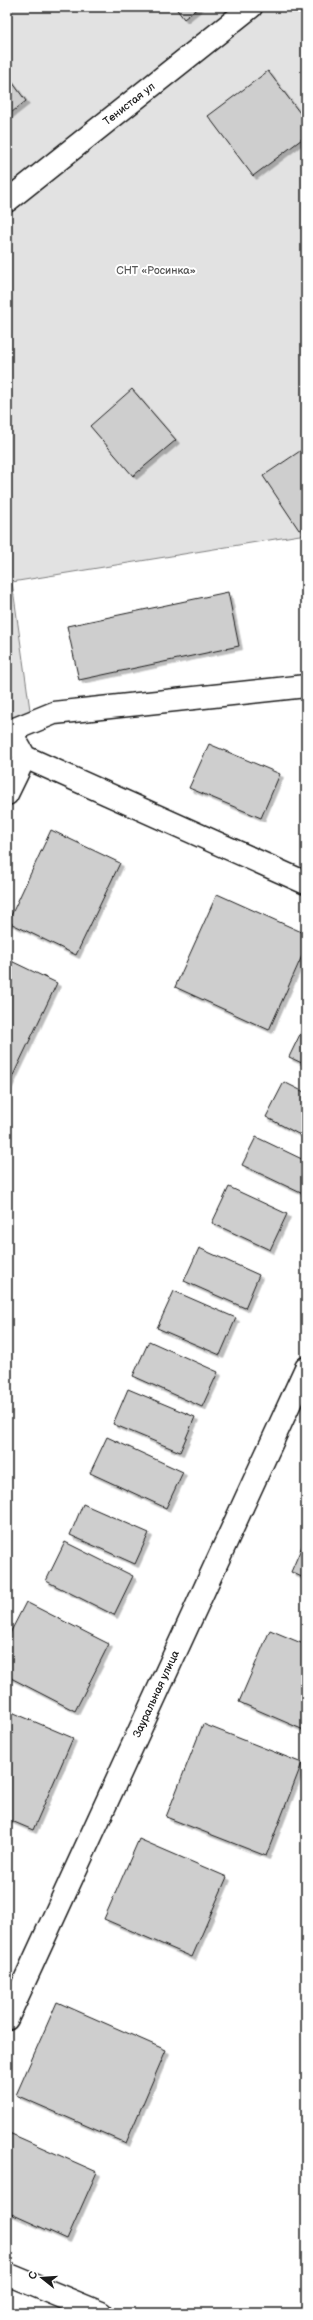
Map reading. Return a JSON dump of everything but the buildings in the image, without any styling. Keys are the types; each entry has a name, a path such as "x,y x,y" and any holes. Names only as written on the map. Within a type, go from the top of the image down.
{"street":[{"name":"Тенистая ул","path":"7,201 251,7"},
{"path":"306,686 54,713 8,731 25,756 306,883"},
{"path":"7,794 25,756"},
{"name":"Зауральная улица","path":"7,2019 306,1368"},
{"path":"7,2274 101,2313"}],"green space":[{"name":"СНТ «Росинка»","path":"7,7 306,7 306,534 12,582 31,717 7,717"}]}
